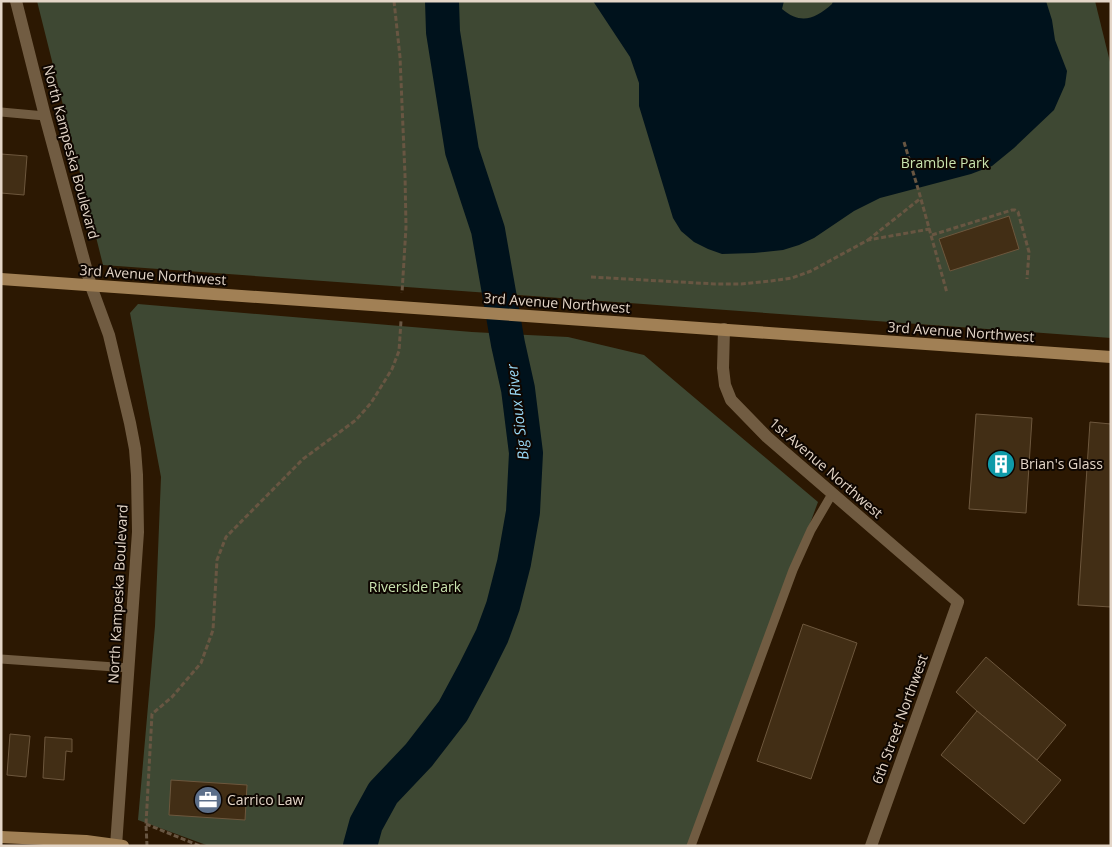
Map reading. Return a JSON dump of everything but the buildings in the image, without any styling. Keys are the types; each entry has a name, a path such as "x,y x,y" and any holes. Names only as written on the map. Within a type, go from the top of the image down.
{"main road":[{"name":"3rd Avenue Northwest","path":"1,279 1111,357"},
{"path":"1,837 86,841 118,845"}],"street":[{"name":"North Kampeska Boulevard","path":"16,1 91,286 109,335 135,449 138,532 118,845"},
{"name":"1st Avenue Northwest","path":"724,329 723,368 725,385 731,400 767,437 958,602"},
{"name":"6th Street Northwest","path":"871,846 958,602"}],"lane":[{"path":"1,112 45,116"},
{"path":"691,846 792,570 811,530 832,494"},
{"path":"1,659 129,668"}],"path":[{"path":"148,846 146,824 152,714 172,697 201,663 213,630 217,560 226,537 303,458 356,420 371,402 392,369 399,352 406,227 400,57 394,1"},
{"path":"904,142 948,293"},
{"path":"592,277 715,284 741,284 792,278 811,271 868,240 921,198"},
{"path":"932,235 1015,210 1018,212 1029,252 1027,279"},
{"path":"868,240 930,229"},
{"path":"146,824 200,846"}],"green space":[{"name":"Bramble Park","path":"37,1 1095,1 1111,66 1111,338 103,265"},
{"name":"Riverside Park","path":"138,304 472,332 568,337 644,355 818,502 691,846 209,846 138,820 155,626 161,477 130,313"}],"water":[{"path":"593,1 784,1 782,9 789,14 795,17 808,18 820,13 832,4 833,1 1046,1 1052,20 1055,40 1067,71 1065,85 1054,110 992,166 971,174 880,198 854,211 814,238 799,245 783,250 722,254 694,242 681,231 673,218 639,106 639,83 630,57"}],"waterway":[{"name":"Big Sioux River","path":"360,846 366,824 383,793 419,755 453,711 492,636 503,606 514,563 523,512 526,453 518,389 488,230 462,151 443,32 442,1"}],"place":[{"name":"Brian's Glass","path":"1001,464"},
{"name":"Carrico Law","path":"208,800"}]}
